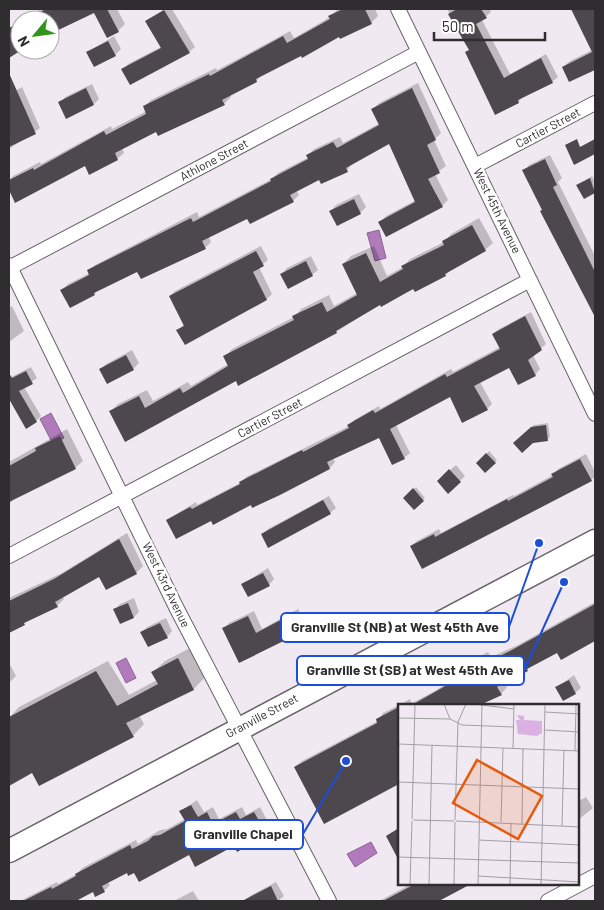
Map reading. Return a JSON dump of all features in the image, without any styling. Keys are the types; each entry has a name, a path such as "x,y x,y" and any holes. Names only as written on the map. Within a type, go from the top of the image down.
{"highway":[{"name":"Granville Street","path":"9,851 238,728 595,541"}],"street":[{"name":"West 45th Avenue","path":"398,9 595,414"},
{"name":"Athlone Street","path":"9,267 419,52"},
{"name":"Cartier Street","path":"475,166 595,103"},
{"name":"West 43rd Avenue","path":"9,267 238,728 329,901"},
{"name":"Cartier Street","path":"9,556 530,280"},
{"path":"579,885 595,876"},
{"path":"548,901 578,885"}],"shaded area":[{"path":"379,230 386,258 375,261 367,233"},
{"path":"51,413 64,438 53,444 40,419"},
{"path":"126,658 136,678 126,683 116,663"},
{"path":"371,842 377,853 355,867 347,854"}],"building":[{"path":"107,9 119,32 107,38 94,13 60,29 60,10 44,10"},
{"path":"343,9 365,9 372,24 340,39 339,37 302,58 301,56 256,79 257,82 222,100 225,105 158,136 156,132 115,153 118,160 89,175 85,166 15,203 9,190 9,180 33,168 34,170 104,131 106,135 146,114 143,106 209,74 210,76 283,36 287,43 330,19 328,16"},
{"path":"457,9 481,9 487,18 476,24 504,78 541,58 553,83 518,100 519,103 495,115 465,52 469,50 448,14"},
{"path":"571,9 595,9 595,70 569,82 562,67 592,52"},
{"path":"164,10 190,53 130,85 121,69 161,48 145,21"},
{"path":"10,27 9,58 9,28"},
{"path":"108,41 116,56 94,67 86,52"},
{"path":"9,73 36,134 9,147"},
{"path":"86,88 94,105 66,119 58,102"},
{"path":"412,88 436,140 427,145 440,173 428,179 443,207 386,237 378,222 415,202 389,144 346,168 348,172 321,184 319,180 290,195 294,202 250,224 247,219 202,241 206,249 141,279 137,272 94,293 95,295 70,308 60,290 89,275 87,270 191,218 193,222 271,181 270,179 308,159 306,155 333,142 337,148 379,125 371,109"},
{"path":"577,139 580,147 595,139 595,154 574,165 565,145"},
{"path":"545,159 557,185 553,187 595,272 595,317 540,211 542,210 522,170"},
{"path":"590,178 595,193 584,199 576,185"},
{"path":"354,199 361,214 337,226 329,211"},
{"path":"472,225 486,251 445,274 446,276 415,292 413,289 381,307 380,305 336,331 337,333 238,386 236,381 125,442 109,411 139,396 145,408 180,388 183,393 228,366 223,356 294,320 292,316 322,302 327,312 357,295 342,264 366,253 380,282 403,269 401,266 444,245 442,241"},
{"path":"256,251 264,266 253,272 267,300 185,345 176,330 184,326 169,296"},
{"path":"306,261 313,276 288,289 280,274"},
{"path":"525,316 542,350 528,360 536,376 518,385 509,368 474,386 488,410 462,423 450,397 390,429 405,459 392,465 379,438 327,462 330,469 280,495 252,508 251,505 213,525 211,521 176,539 166,520 190,507 192,509 240,484 239,482 349,428 347,425 373,410 375,413 445,374 447,377 500,349 492,334"},
{"path":"126,355 134,370 107,384 99,369"},
{"path":"26,371 33,384 19,391 37,422 26,429 9,399 9,373 12,378"},
{"path":"546,425 548,441 533,443 522,453 513,443 531,427"},
{"path":"60,436 76,469 9,502 9,466 36,451 35,448"},
{"path":"486,453 496,463 485,473 476,463"},
{"path":"580,459 592,481 422,569 410,546 434,534 435,537 507,499 508,501 553,477 551,474"},
{"path":"449,469 461,482 448,494 437,481"},
{"path":"413,488 424,501 414,510 403,498"},
{"path":"323,500 331,514 268,548 261,534"},
{"path":"119,539 137,574 106,590 99,577 55,602 58,607 24,623 25,625 9,633 9,601 54,579"},
{"path":"263,573 270,586 248,597 241,584"},
{"path":"128,603 134,618 120,624 113,609"},
{"path":"595,604 595,641 561,660 557,653 527,669 528,671 497,687 502,695 482,704 414,704 454,681 450,674 482,657 485,663"},
{"path":"292,614 302,632 239,663 222,628 248,616 256,633"},
{"path":"160,623 168,638 148,647 140,632"},
{"path":"178,658 194,690 126,723 134,737 39,786 32,773 9,786 9,717 96,671 117,706 158,684 151,672"},
{"path":"569,680 576,694 563,701 555,687"},
{"path":"398,708 398,785 324,824 294,767 377,723 376,719"},
{"path":"191,805 198,817 207,812 213,824 236,812 240,819 254,812 262,826 259,828 265,843 255,848 253,843 237,852 234,846 195,867 189,855 139,882 134,873 128,876 127,873 102,886 105,892 95,897 93,892 76,901 23,901 51,887 52,889 76,876 75,874 130,845 132,849 148,841 153,836 160,835 185,821 179,811"},
{"path":"398,829 398,859 386,836"},
{"path":"413,885 469,885 439,901 383,901"},
{"path":"271,886 278,901 242,901"}],"place":[{"name":"Granville St (NB) at West 45th Ave","path":"539,543"},
{"name":"Granville St (SB) at West 45th Ave","path":"564,582"},
{"name":"Granville Chapel","path":"346,761"}]}
